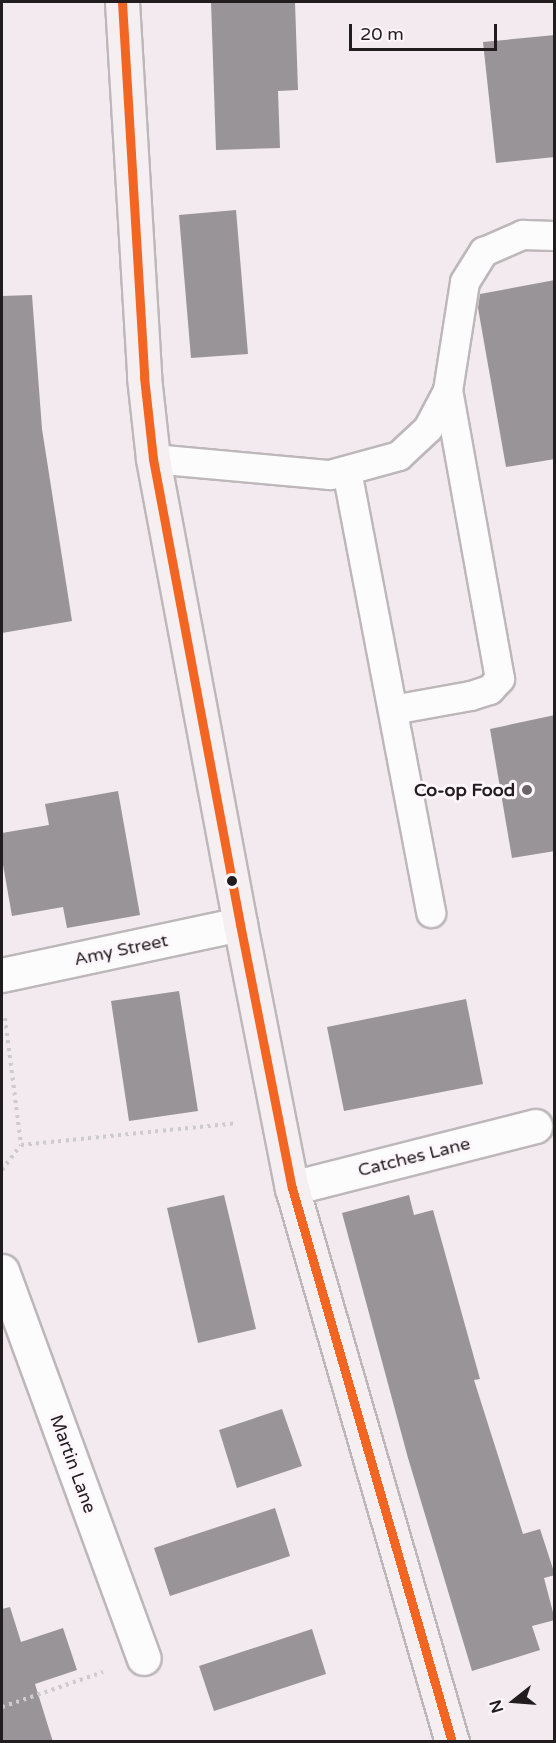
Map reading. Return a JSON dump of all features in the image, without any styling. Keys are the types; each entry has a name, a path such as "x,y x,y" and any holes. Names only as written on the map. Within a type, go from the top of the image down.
{"main road":[{"path":"122,2 144,377 153,459 240,924 292,1188 452,1742"}],"street":[{"name":"Amy Street","path":"2,991 240,924"},
{"name":"Catches Lane","path":"292,1188 535,1126"},
{"name":"Martin Lane","path":"2,1271 144,1658"}],"lane":[{"path":"153,459 330,475 399,456 428,429 448,391 465,282 484,252 523,235 555,236"},
{"path":"393,710 471,696 490,690 500,679 448,391"},
{"path":"347,471 431,913"}],"path":[{"path":"2,991 21,1145 2,1170"},
{"path":"21,1145 279,1119"},
{"path":"2,1707 144,1658"}],"building":[{"path":"211,2 295,2 298,90 278,91 280,148 216,150"},
{"path":"555,35 555,157 496,163 483,42"},
{"path":"236,210 248,354 191,358 179,215"},
{"path":"555,280 555,459 506,467 478,308 480,294"},
{"path":"32,295 42,429 72,621 2,633 2,296"},
{"name":"Co-op Food","path":"555,715 555,851 512,858 490,729"},
{"path":"118,791 140,915 67,928 63,907 12,916 2,859 2,833 49,825 45,804"},
{"path":"179,991 198,1111 129,1121 111,1001"},
{"path":"466,999 483,1084 344,1111 327,1027"},
{"path":"224,1195 256,1329 198,1343 167,1208"},
{"path":"409,1195 414,1215 433,1210 480,1379 474,1380 523,1534 540,1529 555,1575 544,1578 555,1620 532,1626 540,1650 472,1671 408,1458 342,1213"},
{"path":"282,1409 302,1466 237,1488 219,1430"},
{"path":"275,1508 290,1556 170,1596 154,1548"},
{"path":"10,1607 21,1642 63,1628 77,1670 35,1684 53,1742 2,1742 2,1609"},
{"path":"312,1629 326,1674 214,1711 199,1666"}],"transit line":[{"path":"122,2 144,377 153,459 240,924 292,1188 452,1742"}],"place":[{"name":"Co-op Food","path":"527,790"}]}
